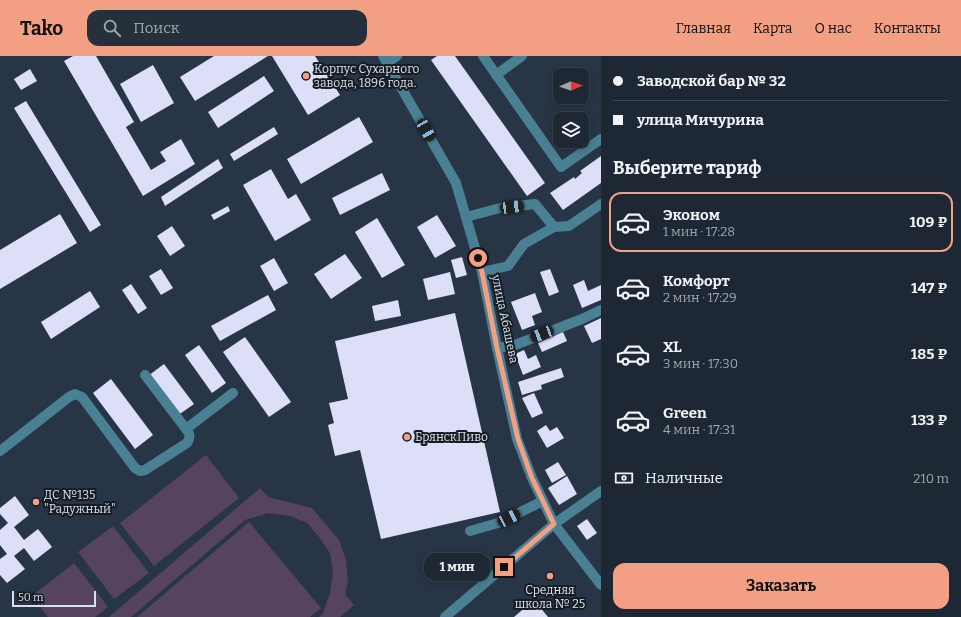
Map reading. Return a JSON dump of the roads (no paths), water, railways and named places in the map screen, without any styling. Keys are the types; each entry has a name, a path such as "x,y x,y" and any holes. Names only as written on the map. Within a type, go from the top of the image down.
{"street":[{"path":"385,60 397,56"},
{"path":"483,56 561,167 601,139"},
{"path":"496,75 522,56"},
{"name":"улица Абашева","path":"385,60 456,183 482,272 497,348 518,439 532,478 554,524 601,585"},
{"path":"466,217 500,208 535,204 554,227"},
{"path":"482,272 508,266 524,244 554,227 569,226 601,204"},
{"path":"497,348 515,345 601,310"},
{"path":"2,445 75,394 82,397 136,468 140,471 145,470 187,443 190,439 186,429 146,375"},
{"path":"186,429 233,393"},
{"path":"445,617 554,524 601,491"},
{"path":"470,531 498,523 543,501"}],"place":[{"name":"Корпус Сухарного завода, 1896 года.","path":"306,76"},
{"name":"БрянскПиво","path":"407,437"},
{"name":"ДС №135 \"Радужный\"","path":"36,502"},
{"name":"Средняя школа № 25","path":"550,576"}]}
